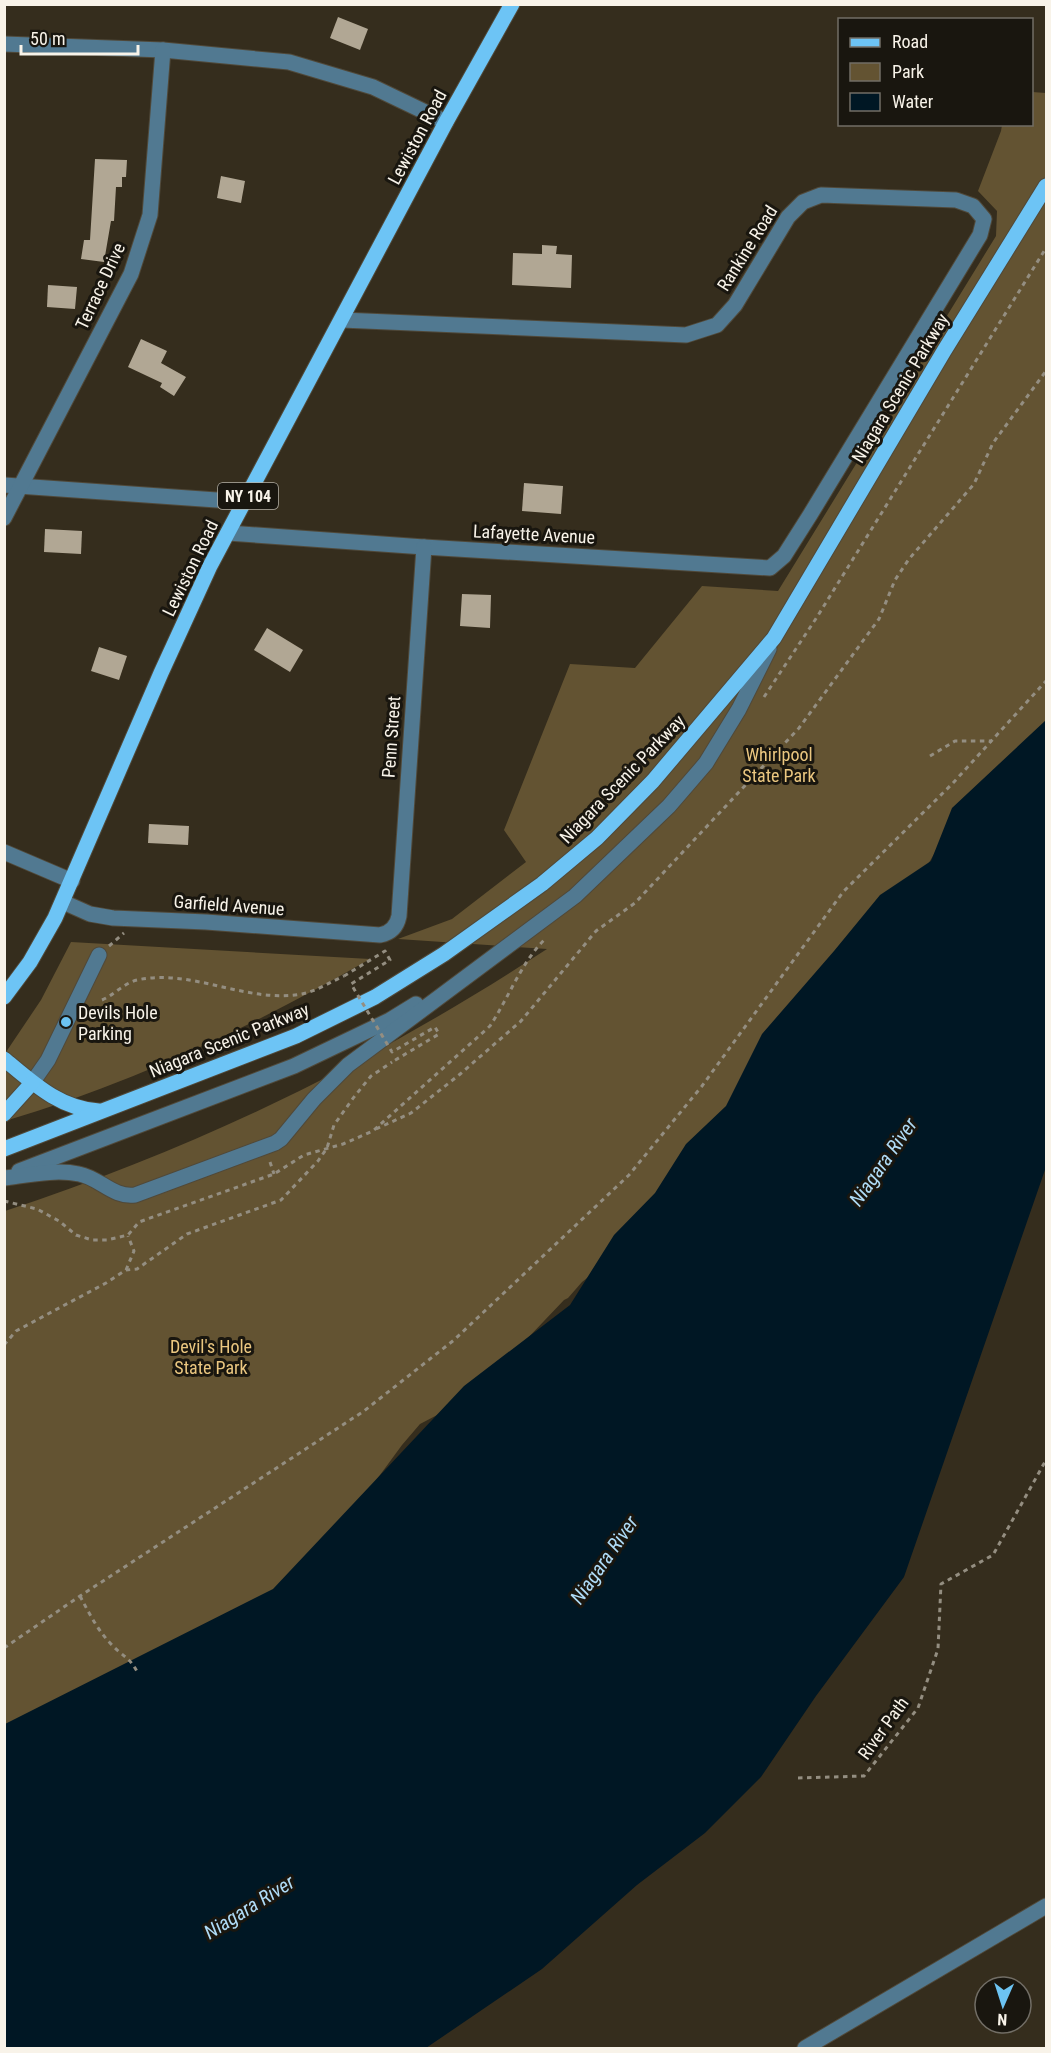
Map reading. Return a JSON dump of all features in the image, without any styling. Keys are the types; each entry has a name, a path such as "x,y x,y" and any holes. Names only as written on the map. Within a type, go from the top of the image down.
{"main road":[{"name":"Lewiston Road","path":"4,997 44,940 63,902 178,635 228,532 446,122 512,4"},
{"name":"Niagara Scenic Parkway","path":"4,1149 296,1036 375,997 444,954 542,884 597,838 653,781 774,638 944,351 1047,186"},
{"path":"4,1059 48,1094 76,1108 102,1111"},
{"path":"4,1114 32,1083"}],"street":[{"path":"4,44 163,50 289,62 373,87 446,122"},
{"name":"Terrace Drive","path":"4,518 131,274 150,215 163,50"},
{"name":"Rankine Road","path":"342,320 686,335 717,325 735,305 788,217 803,202 821,195 956,201 973,206 984,219 980,235 810,515"},
{"path":"4,485 245,502"},
{"name":"Lafayette Avenue","path":"228,532 424,547 770,568 784,556 810,515"},
{"name":"Penn Street","path":"394,928 399,916 424,547"},
{"path":"4,1177 73,1172 94,1179 114,1192 128,1196 281,1139 314,1099 348,1065 575,896 669,807 706,763 739,709 774,638"},
{"path":"4,852 72,881"},
{"name":"Garfield Avenue","path":"63,902 104,917 380,935 394,928"},
{"path":"32,1083 48,1060 99,955"},
{"path":"4,1177 294,1066 390,1020 490,961"},
{"path":"805,2049 1047,1906"}],"path":[{"path":"373,1131 411,1113 521,1021 596,931 635,903 799,728 879,619 895,580 909,559 974,484 993,443 1047,371"},
{"path":"4,1648 364,1411 454,1340 629,1175 702,1086 843,892 953,783 1047,681"},
{"path":"930,756 955,741 992,741"},
{"path":"99,955 139,919"},
{"path":"4,1345 16,1331 126,1270 137,1269 187,1234 281,1200 318,1161 327,1148 334,1125 371,1076 439,1034 435,1027 392,1052 351,984 390,960 385,951 344,976 313,991 289,995 245,992 164,978 147,978 134,980 102,1000"},
{"path":"126,1270 134,1251 128,1235"},
{"name":"River Path","path":"798,1778 864,1776 898,1734 918,1708 938,1649 941,1584 993,1555 1047,1460"},
{"path":"80,1596 98,1628 113,1647 130,1659 138,1673"}],"green space":[{"path":"1033,92 1046,93 1046,727 955,819 918,881 600,1268 582,1282 462,1402 420,1424 297,1578 5,1748 5,1211 148,1159 285,1098 417,1028 547,949 398,939 452,919 526,862 504,830 570,664 635,668 702,586 778,591 996,236 997,211 978,191 1002,126 1033,126"},
{"path":"71,942 370,959 282,1007 192,1051 100,1089 5,1121 4,1055 41,1000"}],"water":[{"name":"Niagara River","path":"1046,720 1046,1167 904,1577 816,1696 761,1777 705,1833 637,1885 542,1969 426,2048 5,2048 5,1724 273,1589 464,1386 570,1305 614,1235 655,1193 686,1144 726,1106 762,1034 880,895 931,861 952,808"}],"building":[{"path":"338,17 368,29 360,50 330,38"},
{"path":"95,159 127,160 126,177 122,177 122,187 116,187 114,221 111,221 104,262 81,259 84,240 90,240"},
{"path":"221,176 245,181 241,203 217,198"},
{"path":"542,245 557,246 556,254 572,255 571,288 512,285 513,253 542,254"},
{"path":"48,285 77,287 75,309 47,307"},
{"path":"141,339 167,351 161,363 186,377 174,396 160,387 162,383 128,367"},
{"path":"524,483 563,486 561,514 522,511"},
{"path":"45,529 82,531 81,554 44,552"},
{"path":"462,594 491,595 490,628 460,626"},
{"path":"267,628 303,650 290,672 254,650"},
{"path":"99,647 127,656 119,680 91,671"},
{"path":"149,824 189,826 188,845 148,843"}],"place":[{"name":"Devils Hole Parking","path":"66,1022"}],"park label":[{"name":"Whirlpool State Park","path":"779,764"},
{"name":"Devil's Hole State Park","path":"211,1356"}]}
